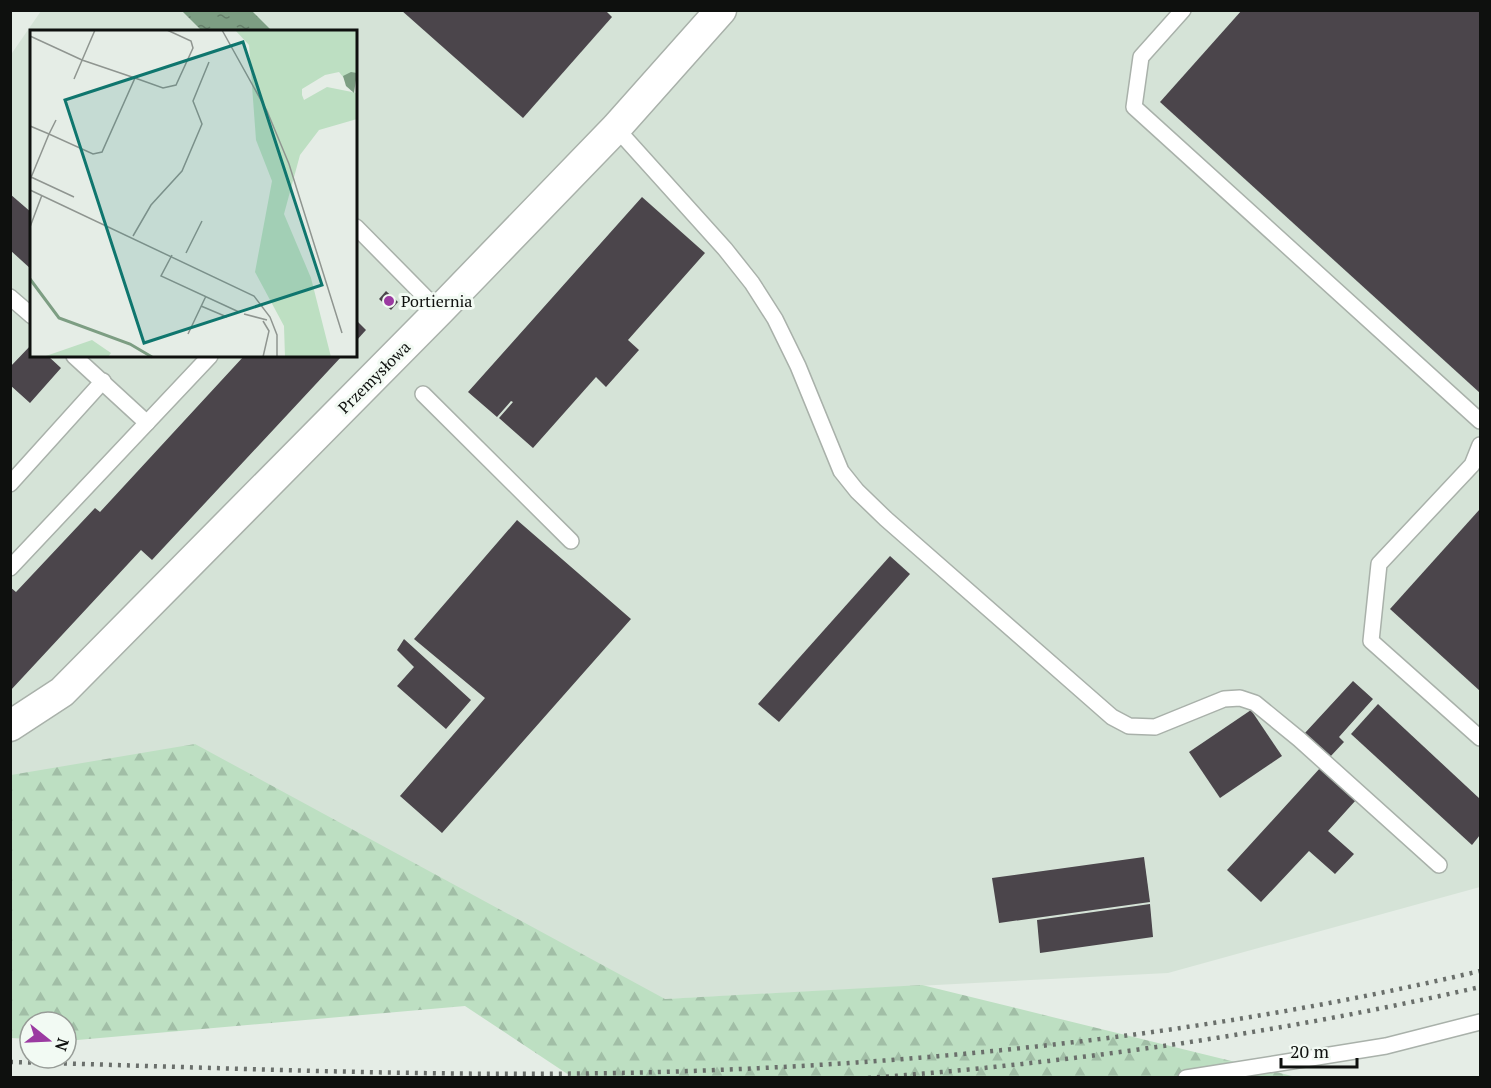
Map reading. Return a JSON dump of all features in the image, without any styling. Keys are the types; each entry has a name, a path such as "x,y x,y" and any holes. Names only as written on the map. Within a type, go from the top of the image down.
{"street":[{"name":"Przemysłowa","path":"10,726 62,692 439,311 616,128 721,10"}],"lane":[{"path":"1183,10 1141,57 1134,107 1480,421"},
{"path":"616,128 725,249 752,283 775,319 798,366 841,471 857,491 886,519 1112,717 1129,726 1155,727 1224,699 1239,698 1255,703 1299,739 1439,865"},
{"path":"357,228 439,311"},
{"path":"10,297 30,314"},
{"path":"75,357 147,423"},
{"path":"10,568 209,357"},
{"path":"10,483 103,381"},
{"path":"423,394 570,541"},
{"path":"1480,445 1472,465 1379,564 1371,641 1480,738"},
{"path":"1186,1077 1386,1046 1480,1022"}],"shaded area":[{"path":"41,11 1480,11 1480,887 1168,973 665,999 11,986 10,56"}],"green space":[{"path":"195,744 665,999 922,985 1296,1077 572,1077 465,1006 78,1040 78,1010 18,1010 18,1038 11,1038 11,775"}],"water":[{"path":"182,11 252,11 271,30 201,30"}],"building":[{"path":"401,10 605,10 612,17 523,118"},
{"path":"1242,10 1480,10 1480,393 1160,102"},
{"path":"10,194 30,211 30,268 10,250"},
{"path":"642,197 705,253 628,340 639,350 606,387 596,377 533,448 499,418 513,402 511,401 497,417 468,392"},
{"name":"Portiernia","path":"386,291 398,302 391,310 379,299"},
{"path":"357,321 366,330 357,340"},
{"path":"30,346 30,357 49,357 61,368 30,403 10,385 10,367"},
{"path":"243,357 341,357 152,560 141,550 10,691 10,587 16,592 95,508 100,512"},
{"path":"1480,509 1480,691 1390,609"},
{"path":"517,520 631,619 442,833 400,796 485,698 414,639"},
{"path":"890,556 910,574 779,722 758,704"},
{"path":"404,639 471,700 446,729 397,686 414,667 397,650"},
{"path":"1353,681 1373,699 1339,737 1344,742 1329,758 1304,734"},
{"path":"1378,704 1480,799 1480,835 1472,845 1351,734"},
{"path":"1251,710 1282,756 1220,798 1189,752"},
{"path":"1321,767 1356,800 1328,831 1354,854 1335,874 1309,851 1261,902 1227,870"},
{"path":"1144,857 1150,902 999,923 992,878"},
{"path":"1150,904 1153,937 1040,953 1037,920"}],"railway":[{"path":"10,1062 363,1072 540,1074 716,1070 909,1059 1101,1039 1196,1026 1386,992 1480,971"},
{"path":"868,1078 1022,1064 1176,1044 1329,1019 1480,987"}],"place":[{"name":"Portiernia","path":"389,301"}]}
